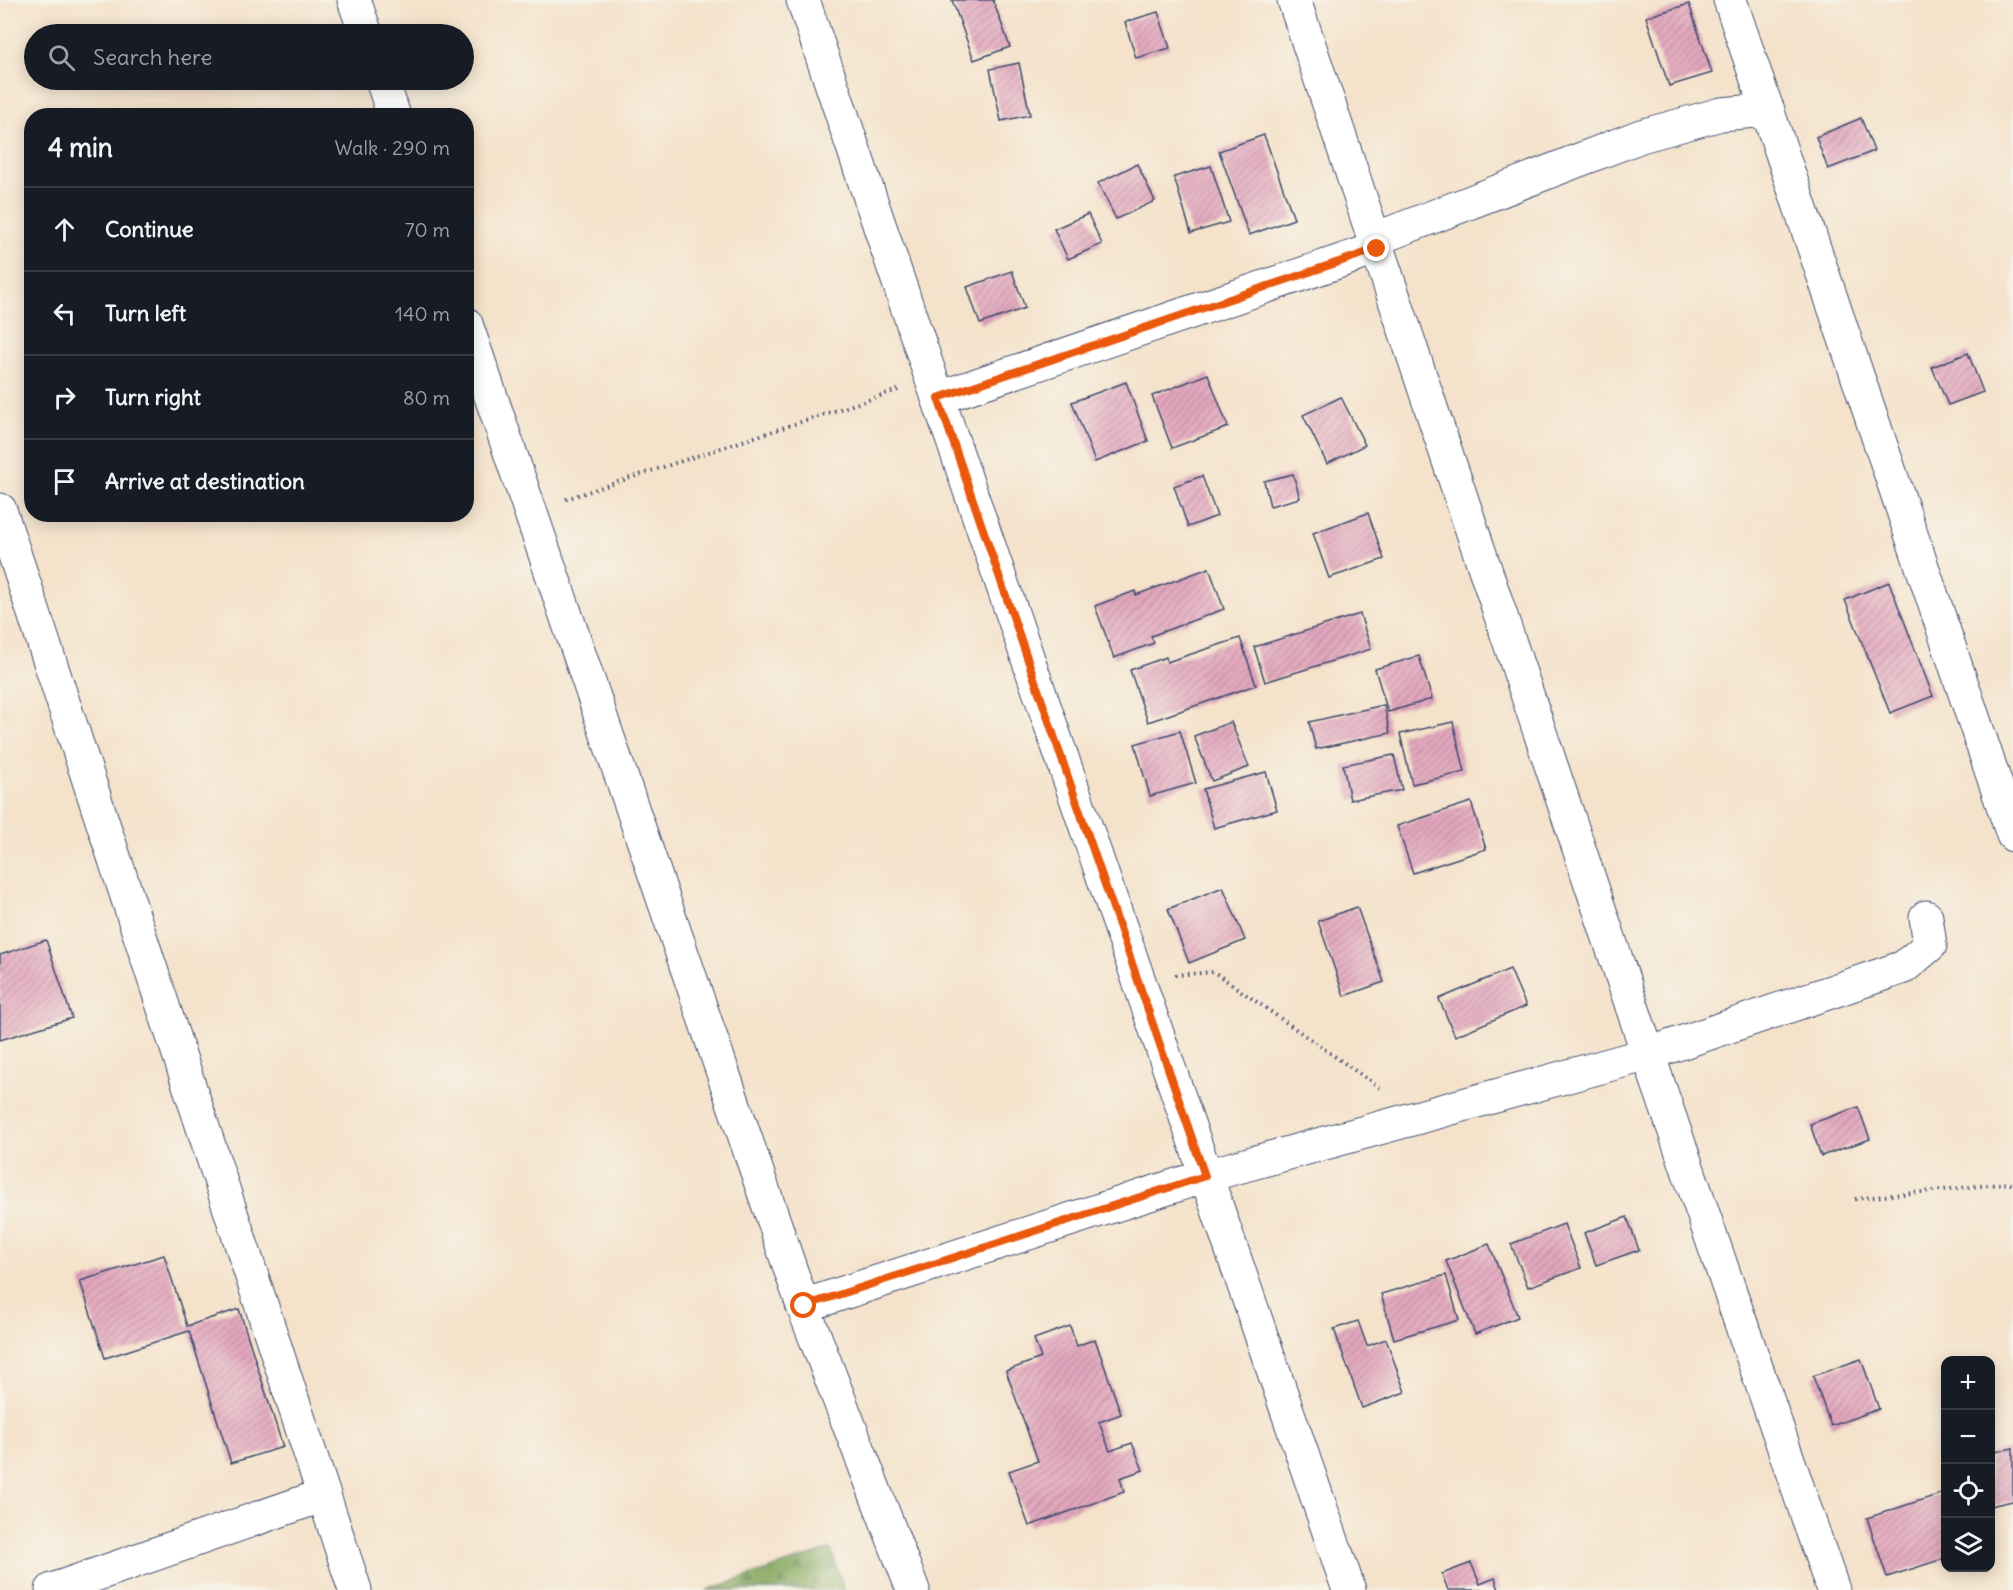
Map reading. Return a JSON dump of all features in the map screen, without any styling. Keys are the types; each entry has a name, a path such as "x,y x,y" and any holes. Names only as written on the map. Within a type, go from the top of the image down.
{"street":[{"path":"354,0 362,24"},
{"path":"803,0 1137,979 1349,1590"},
{"path":"1294,0 1648,1054 1833,1590"},
{"path":"1730,0 2013,835"},
{"path":"385,90 391,108"},
{"path":"935,389 1375,244 1641,136 1721,114 1768,110"},
{"path":"474,347 804,1306 913,1590"},
{"path":"0,510 355,1590"},
{"path":"804,1306 1205,1176 1648,1054 1904,967 1930,945 1926,917"},
{"path":"52,1590 324,1495"}],"path":[{"path":"531,511 935,389"},
{"path":"1137,979 1214,972 1419,1116"},
{"path":"1855,1199 2008,1183 2013,1185"}],"green space":[{"path":"831,1549 844,1590 707,1590"}],"building":[{"path":"952,0 993,0 1010,47 974,60"},
{"path":"1689,4 1712,73 1669,86 1646,17"},
{"path":"1158,12 1170,48 1136,58 1125,22"},
{"path":"1019,63 1030,115 1001,121 990,69"},
{"path":"1861,118 1874,151 1828,169 1816,137"},
{"path":"1264,135 1294,219 1249,235 1219,151"},
{"path":"1137,164 1155,201 1116,219 1098,183"},
{"path":"1211,166 1229,222 1191,233 1174,177"},
{"path":"1088,214 1102,244 1068,259 1054,229"},
{"path":"1012,271 1025,308 980,324 967,287"},
{"path":"1968,353 1983,392 1948,405 1932,367"},
{"path":"1208,374 1228,427 1172,448 1152,396"},
{"path":"1126,382 1148,441 1095,462 1072,402"},
{"path":"1341,397 1365,445 1327,464 1303,415"},
{"path":"1293,474 1300,498 1270,506 1264,481"},
{"path":"1202,476 1217,516 1188,527 1174,486"},
{"path":"1368,513 1384,559 1329,578 1313,533"},
{"path":"1209,568 1224,609 1151,636 1154,643 1114,658 1095,606 1135,591 1136,595"},
{"path":"1889,582 1933,696 1890,713 1845,600"},
{"path":"1360,614 1371,649 1265,682 1254,647"},
{"path":"1240,638 1256,685 1148,722 1130,670 1166,657 1167,662"},
{"path":"1419,656 1432,699 1388,712 1375,669"},
{"path":"1384,705 1390,733 1316,749 1309,722"},
{"path":"1231,722 1249,767 1212,781 1194,736"},
{"path":"1453,722 1465,772 1412,784 1400,734"},
{"path":"1180,731 1196,783 1150,796 1135,744"},
{"path":"1394,755 1402,790 1350,800 1343,765"},
{"path":"1266,772 1277,810 1214,828 1203,789"},
{"path":"1471,802 1486,849 1413,873 1397,826"},
{"path":"1223,887 1245,940 1189,963 1168,909"},
{"path":"1357,907 1384,982 1344,996 1318,921"},
{"path":"46,940 72,1018 0,1040 0,955"},
{"path":"1510,969 1526,1006 1455,1036 1439,999"},
{"path":"1858,1107 1870,1139 1821,1156 1810,1124"},
{"path":"1627,1217 1639,1250 1596,1265 1584,1233"},
{"path":"1564,1224 1581,1268 1528,1287 1511,1244"},
{"path":"1489,1244 1518,1317 1475,1334 1446,1261"},
{"path":"164,1255 187,1326 239,1309 283,1447 231,1463 189,1331 105,1358 80,1281"},
{"path":"1446,1275 1459,1320 1394,1339 1381,1294"},
{"path":"1358,1321 1367,1346 1386,1339 1405,1392 1362,1408 1334,1329"},
{"path":"1070,1326 1077,1346 1095,1339 1121,1414 1099,1422 1110,1451 1132,1443 1143,1470 1120,1478 1124,1492 1029,1526 1009,1471 1038,1461 1006,1371 1041,1358 1034,1339"},
{"path":"1861,1359 1879,1409 1831,1426 1813,1376"},
{"path":"2013,1448 2013,1501 1995,1505 1995,1464 1995,1452"},
{"path":"1941,1494 1941,1560 1887,1577 1867,1518"},
{"path":"1471,1563 1480,1584 1495,1578 1499,1590 1448,1590 1442,1574"}],"route":[{"path":"804,1306 1205,1176 938,398 1377,249"}]}
